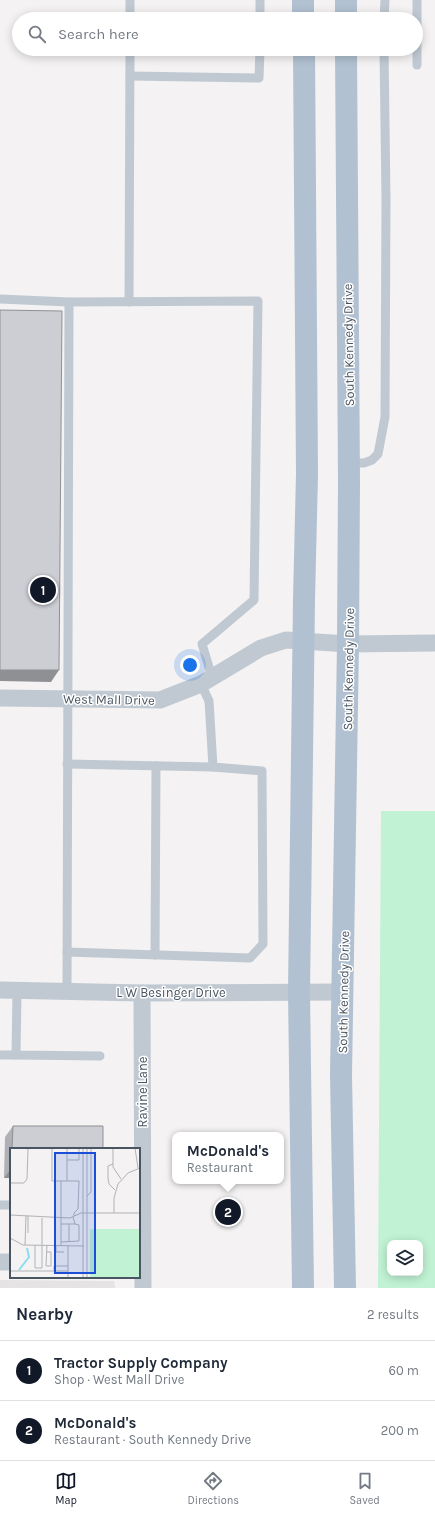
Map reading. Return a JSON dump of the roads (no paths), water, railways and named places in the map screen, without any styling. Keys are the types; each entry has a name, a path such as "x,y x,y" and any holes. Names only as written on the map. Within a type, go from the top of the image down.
{"main road":[{"path":"303,0 303,12"},
{"path":"346,0 346,12"},
{"path":"303,1288 299,992 307,474 304,56"},
{"name":"South Kennedy Drive","path":"346,56 349,463 348,644 341,1075 346,1288"}],"street":[{"name":"West Mall Drive","path":"0,698 160,700 206,681 261,648 286,640 348,644 435,643"},
{"name":"L W Besinger Drive","path":"8,990 142,993 342,992"},
{"name":"Ravine Lane","path":"142,993 141,1261 143,1288"}],"lane":[{"path":"130,0 130,12"},
{"path":"260,0 260,12"},
{"path":"384,12 385,0"},
{"path":"417,0 417,12"},
{"path":"129,302 130,56"},
{"path":"130,76 259,78 260,56"},
{"path":"349,463 364,463 372,460 378,454 385,417 386,200 384,56"},
{"path":"417,56 417,65"},
{"path":"0,299 69,302 258,301 254,600 202,644 209,701 213,766"},
{"path":"67,992 69,302"},
{"path":"67,764 213,766 262,771 263,944 250,958 67,952"},
{"path":"155,955 156,766"},
{"path":"8,990 16,1055"},
{"path":"0,1055 100,1056"}],"place":[{"name":"Tractor Supply Company","path":"43,590"},
{"name":"McDonald's","path":"228,1212"}]}
